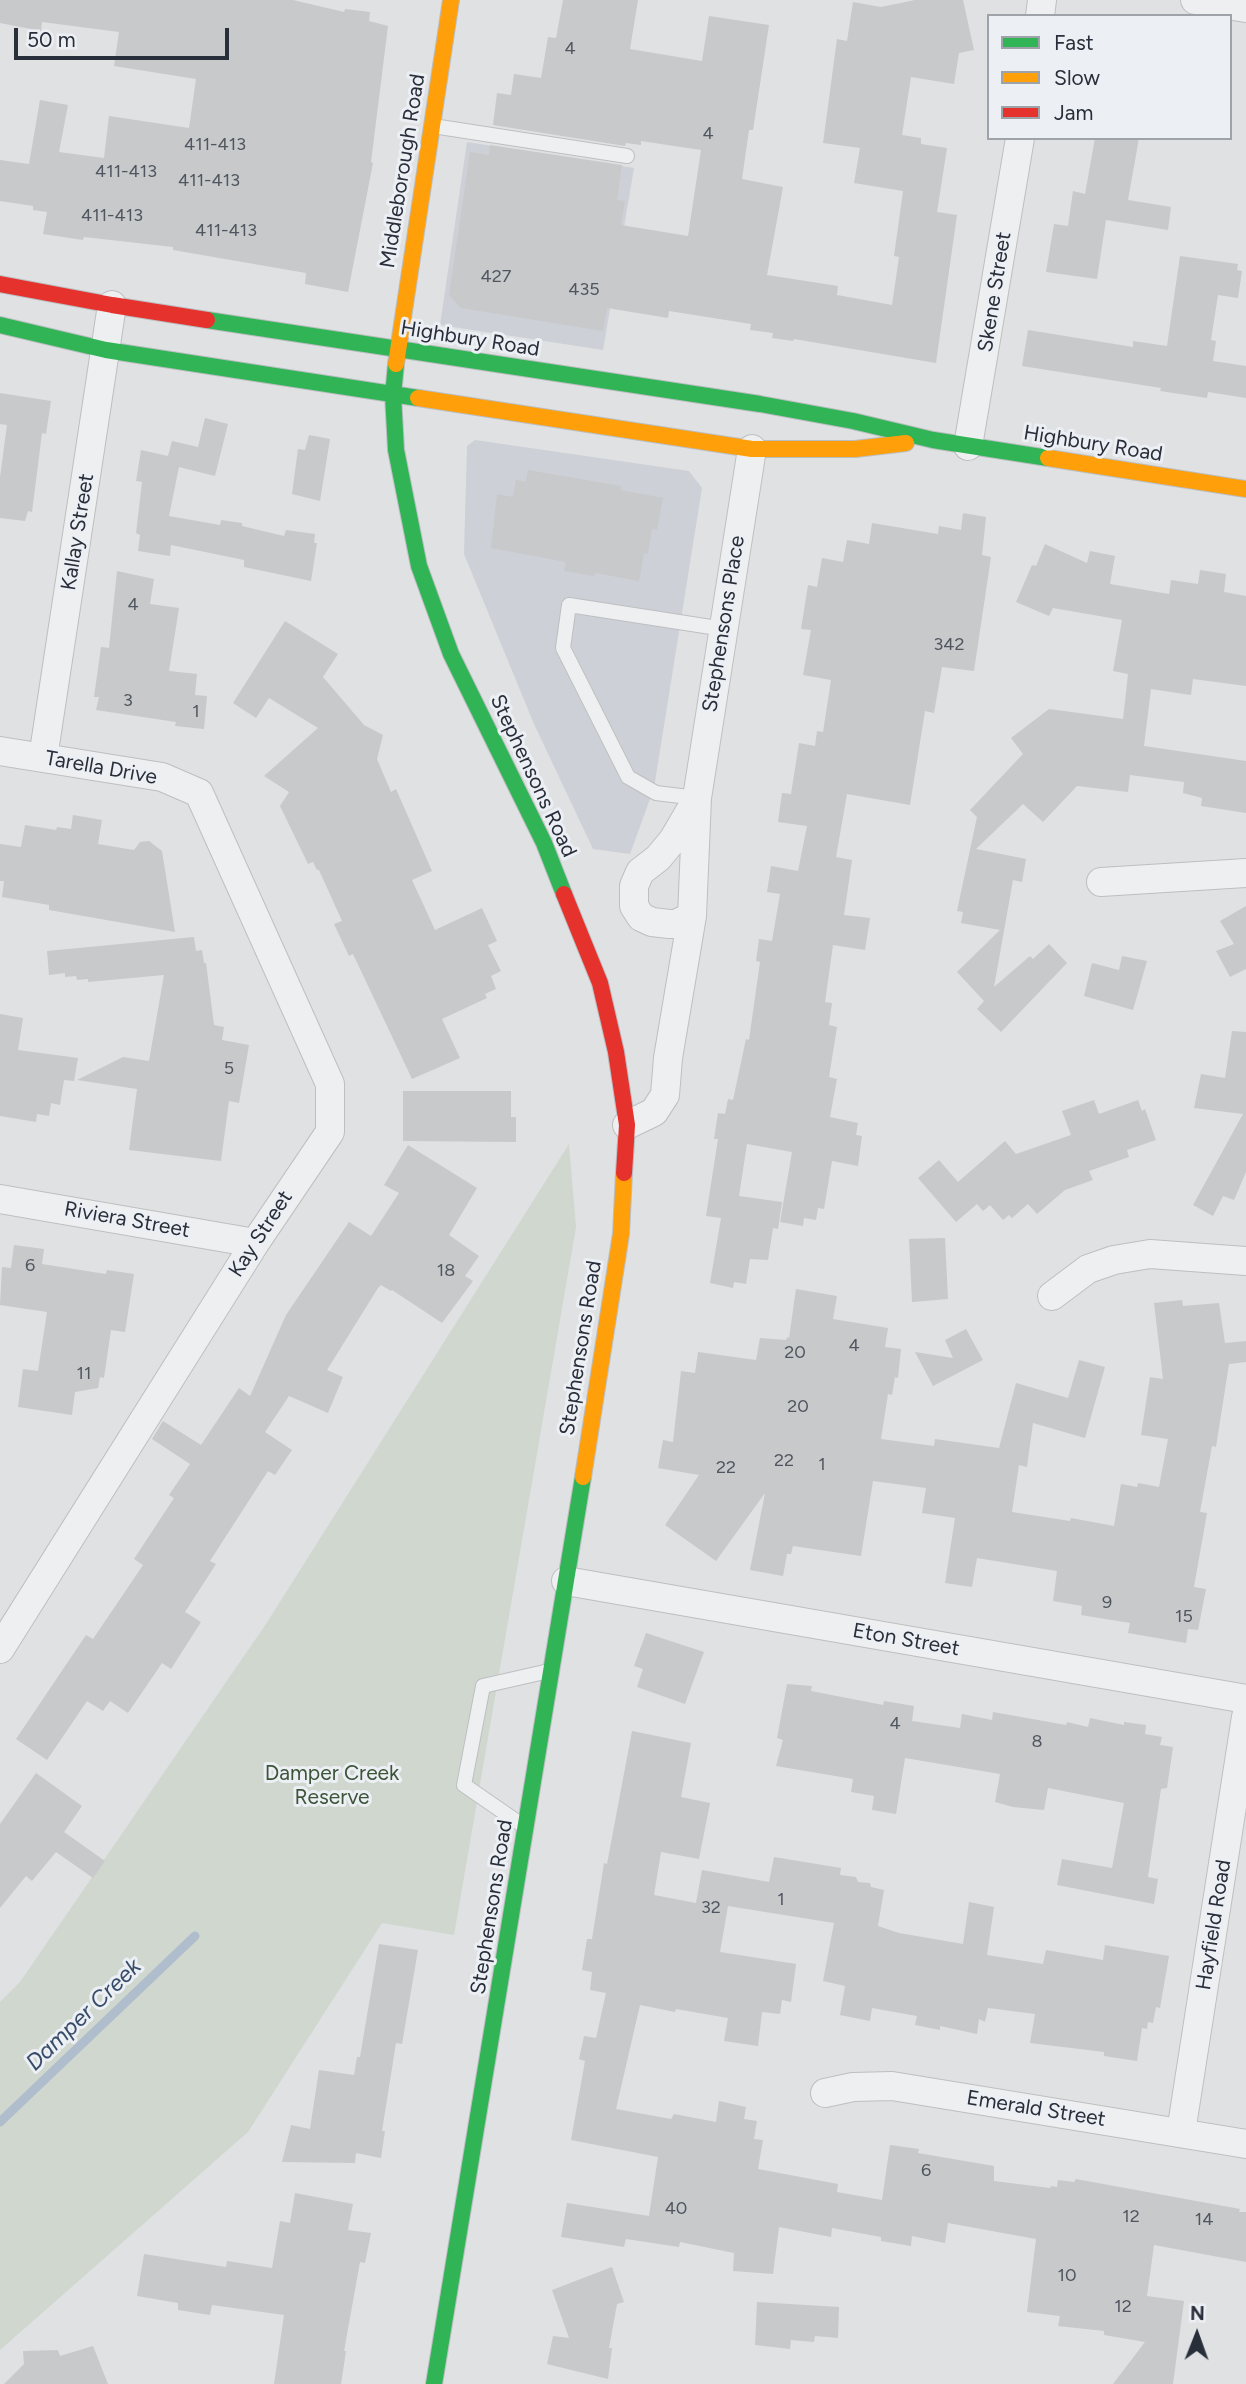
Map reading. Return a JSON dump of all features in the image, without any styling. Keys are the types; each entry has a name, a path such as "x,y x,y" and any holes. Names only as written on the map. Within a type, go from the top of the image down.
{"main road":[{"name":"Middleborough Road","path":"397,349 451,0"},
{"name":"Highbury Road","path":"0,284 112,305 397,349 759,410 853,421 933,440 1246,489"},
{"name":"Highbury Road","path":"0,325 107,350 393,395 753,443 855,449 933,440"},
{"name":"Stephensons Road","path":"397,349 393,395 396,450 419,566 451,654 544,843 600,983 616,1052 627,1125 621,1234 435,2384"}],"street":[{"path":"1195,0 1246,8"},
{"name":"Skene Street","path":"968,446 1020,140"},
{"name":"Kallay Street","path":"43,758 112,305"},
{"name":"Stephensons Place","path":"627,1125 654,1112 665,1095 668,1058 692,916 697,798 753,443"},
{"name":"Tarella Drive","path":"0,751 162,777 199,793"},
{"name":"Kay Street","path":"0,1648 255,1242 330,1132 330,1084 199,793"},
{"name":"Stephensons Place","path":"692,916 676,924 652,922 641,917 634,906 634,886 640,872 658,858 673,840 697,798"},
{"path":"1101,882 1246,873"},
{"name":"Riviera Street","path":"0,1199 255,1242"},
{"path":"1052,1296 1088,1269 1114,1260 1150,1254 1246,1261"},
{"name":"Eton Street","path":"566,1581 1246,1699"},
{"name":"Hayfield Road","path":"1181,2132 1246,1717"},
{"name":"Emerald Street","path":"825,2093 853,2087 892,2086 1246,2144"}],"lane":[{"path":"432,125 627,156"},
{"path":"697,798 656,793 628,776 563,648 569,605 724,629"},
{"path":"527,1828 464,1785 483,1686 552,1671"}],"shaded area":[{"path":"467,142 634,168 603,350 440,325"},
{"path":"475,440 689,471 702,488 654,788 630,854 593,849 534,724 464,554 467,446"}],"green space":[{"name":"Damper Creek Reserve","path":"569,1144 576,1227 454,1935 382,1923 248,2132 0,2350 0,2002 20,1982 266,1624"}],"building":[{"path":"0,0 293,0 344,12 345,9 370,12 369,21 388,26 373,163 348,292 305,284 306,273 173,250 173,247 43,234 47,212 33,210 33,206 0,201 0,160 29,164 40,100 68,105 59,152 104,158 109,116 189,128 196,79 114,66 119,32 42,22 41,31 0,23"},
{"path":"563,0 638,0 630,49 702,61 709,16 769,25 753,130 749,130 742,179 783,187 767,275 838,286 837,295 892,305 899,257 894,256 903,191 854,183 860,148 823,143 837,39 847,41 853,2 881,7 915,0 963,0 974,50 959,53 954,84 911,77 902,135 921,138 921,144 947,148 937,212 957,215 936,363 794,339 772,338 773,333 750,330 751,324 669,311 668,318 607,308 603,331 461,308 449,295 470,152 489,155 490,145 622,165 617,200 625,201 621,225 688,236 701,150 641,141 641,145 626,143 625,146 493,125 497,93 511,95 514,74 541,78 548,37 556,38"},
{"path":"1095,140 1139,140 1128,200 1171,207 1168,230 1106,220 1097,279 1046,272 1054,224 1068,226 1073,191 1085,194"},
{"path":"1180,256 1238,264 1237,270 1242,271 1238,298 1218,295 1211,340 1216,341 1213,361 1246,366 1246,398 1208,392 1207,398 1022,366 1028,330 1133,347 1133,341 1167,346"},
{"path":"0,393 51,401 46,434 42,433 32,512 28,511 25,521 0,518 0,477 7,425 0,424"},
{"path":"205,418 228,424 215,476 179,467 169,516 220,525 221,520 242,523 242,526 284,536 286,530 315,534 314,543 317,543 311,581 244,567 244,560 171,545 170,556 138,551 140,535 136,533 142,482 136,481 141,450 168,456 172,441 198,447"},
{"path":"309,435 330,439 320,501 292,494 298,449 305,450"},
{"path":"528,470 621,486 620,490 663,498 657,530 652,529 648,554 644,553 639,581 596,573 593,576 564,571 566,562 491,548 497,494 513,497 516,480 526,482"},
{"path":"963,513 986,517 982,555 991,557 974,671 942,667 934,713 925,711 910,805 847,794 836,857 852,860 844,915 870,918 865,950 833,945 825,1002 832,1003 829,1025 837,1027 829,1077 837,1079 830,1117 858,1123 856,1135 862,1136 858,1166 832,1161 824,1209 818,1208 816,1220 804,1218 803,1226 780,1222 792,1152 747,1144 739,1196 782,1202 778,1229 773,1228 768,1260 750,1259 746,1284 734,1282 733,1288 710,1283 721,1218 706,1216 718,1139 714,1139 718,1113 725,1114 728,1099 733,1100 746,1039 749,1040 760,962 756,961 759,939 772,941 780,894 767,892 771,866 798,871 807,826 778,822 782,793 791,794 799,743 815,746 817,731 823,732 831,680 803,675 811,630 801,629 808,585 817,587 822,558 843,562 847,540 869,544 872,523 938,534 939,526 961,530"},
{"path":"1045,544 1087,563 1090,551 1115,556 1110,584 1169,594 1171,580 1198,584 1200,570 1226,574 1224,592 1246,596 1246,686 1193,679 1191,695 1151,689 1144,746 1246,761 1246,813 1201,806 1202,798 1183,793 1184,782 1130,775 1128,792 1077,786 1043,822 1023,804 976,849 1026,859 1022,882 1013,880 994,987 1030,956 1033,959 1049,944 1067,963 1001,1032 977,1009 984,1001 957,972 1000,930 961,923 963,912 957,911 977,817 970,810 1023,754 1011,738 1049,709 1123,719 1128,674 1113,671 1122,620 1053,608 1049,616 1016,602 1032,565 1036,566"},
{"path":"117,571 154,579 150,604 179,608 169,671 197,674 195,695 207,696 204,729 96,710 99,697 94,697 101,647 109,648"},
{"path":"285,621 338,654 323,677 364,725 383,735 377,759 391,792 396,789 432,871 412,880 435,930 482,908 497,941 488,945 501,971 491,976 496,989 485,994 487,998 442,1019 460,1058 412,1079 353,954 349,956 334,924 342,921 319,870 313,862 308,864 280,806 289,792 264,776 318,728 269,698 256,718 233,703"},
{"path":"73,815 102,820 98,844 134,850 140,842 149,841 162,851 175,932 49,910 49,905 2,897 4,881 0,881 0,844 21,847 25,825 56,830 57,827 71,829"},
{"path":"1246,906 1246,969 1230,977 1216,951 1234,944 1220,921"},
{"path":"194,937 196,951 202,950 206,963 214,1025 224,1027 222,1040 249,1045 239,1103 229,1101 221,1161 129,1150 137,1089 77,1080 123,1057 149,1061 164,975 88,982 88,979 77,980 76,976 65,977 65,973 49,975 47,951"},
{"path":"1122,956 1147,961 1133,1010 1084,996 1092,963 1119,970"},
{"path":"0,1014 23,1018 18,1050 78,1058 74,1081 64,1080 60,1105 51,1103 49,1116 37,1114 36,1122 0,1116"},
{"path":"1232,1031 1246,1032 1246,1172 1234,1200 1223,1196 1213,1216 1193,1205 1243,1114 1194,1108 1201,1074 1225,1078"},
{"path":"403,1091 511,1091 511,1117 516,1117 516,1142 403,1141"},
{"path":"1094,1100 1099,1114 1138,1100 1142,1111 1145,1109 1156,1140 1127,1150 1129,1157 1089,1171 1093,1180 1065,1190 1037,1214 1028,1204 1012,1218 1009,1215 1003,1220 990,1205 983,1211 977,1204 956,1222 918,1178 939,1160 958,1182 1005,1141 1016,1154 1071,1135 1062,1111"},
{"path":"408,1145 477,1188 449,1235 479,1256 465,1276 473,1281 442,1323 392,1290 381,1285 378,1288 327,1370 343,1377 328,1413 289,1396 265,1432 292,1450 275,1475 268,1471 210,1561 216,1564 185,1612 201,1622 171,1669 162,1663 128,1713 110,1701 103,1711 87,1701 47,1760 16,1739 86,1635 93,1639 143,1565 134,1559 174,1498 169,1495 190,1464 152,1439 163,1421 201,1445 239,1388 250,1396 286,1315 349,1222 371,1236 399,1193 384,1185"},
{"path":"945,1238 948,1299 912,1302 909,1239"},
{"path":"14,1245 44,1249 42,1264 106,1274 107,1270 134,1274 125,1332 111,1330 104,1378 100,1377 98,1388 75,1392 72,1415 18,1407 23,1369 38,1371 47,1312 0,1305 2,1267 11,1268"},
{"path":"796,1289 837,1296 833,1319 888,1328 885,1347 901,1349 898,1378 895,1377 892,1395 888,1394 881,1439 934,1446 935,1439 999,1448 1016,1383 1068,1398 1079,1360 1105,1367 1085,1438 1033,1423 1027,1467 1019,1465 1012,1512 1114,1526 1121,1484 1137,1487 1138,1483 1159,1487 1168,1439 1141,1435 1150,1377 1163,1379 1154,1303 1182,1300 1183,1306 1219,1303 1225,1343 1246,1341 1246,1362 1229,1364 1216,1447 1212,1446 1200,1512 1207,1513 1194,1587 1206,1589 1198,1630 1188,1629 1186,1643 1128,1633 1130,1623 1081,1615 1082,1606 1053,1601 1057,1571 977,1558 972,1587 945,1583 955,1518 922,1513 926,1488 873,1481 861,1556 793,1546 791,1554 787,1554 783,1576 750,1570 765,1493 716,1561 665,1525 699,1475 658,1468 663,1440 673,1442 681,1371 695,1373 698,1352 756,1360 760,1338 789,1338"},
{"path":"966,1329 983,1360 933,1386 915,1352 953,1358 945,1340"},
{"path":"646,1633 704,1652 685,1704 637,1687 643,1669 634,1666"},
{"path":"787,1684 812,1686 811,1691 883,1705 884,1701 914,1706 912,1721 960,1728 962,1714 992,1720 993,1712 1088,1727 1090,1718 1124,1725 1124,1722 1146,1725 1145,1734 1162,1737 1160,1745 1173,1747 1167,1788 1161,1789 1148,1877 1158,1879 1154,1904 1057,1885 1062,1859 1112,1868 1124,1803 1048,1788 1044,1810 1013,1807 995,1802 1000,1774 905,1758 896,1814 872,1810 874,1796 851,1792 853,1779 776,1766 783,1740 777,1738"},
{"path":"632,1731 691,1743 681,1797 710,1803 699,1859 661,1852 654,1895 696,1903 702,1870 769,1882 774,1857 841,1868 840,1875 856,1877 858,1882 870,1883 871,1887 884,1890 878,1926 899,1933 963,1944 969,1902 994,1907 987,1955 1043,1964 1046,1950 1103,1960 1105,1945 1169,1956 1160,2008 1156,2007 1153,2023 1148,2022 1147,2029 1142,2028 1137,2061 1104,2056 1104,2052 1030,2043 1035,2014 988,2008 985,2022 979,2019 977,2034 940,2026 940,2030 915,2025 917,2016 872,2008 870,2021 840,2015 845,1986 823,1981 834,1923 728,1906 720,1952 796,1964 791,2002 782,2000 780,2014 762,2012 758,2046 724,2041 728,2018 640,2005 616,2109 671,2119 674,2114 716,2122 719,2101 746,2107 744,2119 757,2121 754,2139 763,2140 758,2169 838,2184 837,2192 882,2200 890,2145 919,2149 918,2153 994,2166 994,2181 1050,2188 1057,2187 1058,2180 1074,2182 1076,2179 1240,2209 1239,2212 1246,2212 1246,2262 1154,2245 1147,2296 1184,2301 1173,2384 1113,2384 1145,2342 1104,2335 1104,2331 1058,2326 1060,2316 1027,2312 1036,2239 948,2223 945,2243 912,2236 911,2246 881,2241 881,2237 832,2228 831,2237 779,2227 773,2274 733,2271 734,2253 680,2242 679,2247 626,2239 624,2247 561,2237 567,2203 649,2216 658,2157 571,2140 585,2061 579,2059 584,2036 596,2038 606,1993 590,1990 592,1972 582,1970 587,1939 592,1939 604,1863 607,1864"},
{"path":"36,1773 82,1806 64,1832 105,1861 93,1878 56,1852 32,1881 26,1876 0,1908 0,1824"},
{"path":"379,1944 418,1950 402,2044 396,2043 382,2131 385,2131 381,2158 356,2153 355,2163 282,2162 291,2125 310,2129 319,2070 354,2075 357,2057 360,2057"},
{"path":"295,2193 353,2204 348,2230 371,2233 365,2263 360,2262 344,2351 341,2384 274,2384 284,2315 212,2305 210,2315 178,2310 178,2303 137,2296 144,2254 226,2267 227,2261 272,2268 280,2221 290,2223"},
{"path":"612,2267 624,2302 617,2304 609,2348 612,2348 608,2379 547,2364 553,2336 569,2338 552,2290"},
{"path":"757,2302 839,2307 838,2338 815,2336 814,2342 791,2340 790,2349 755,2345"},
{"path":"93,2346 108,2384 4,2384 24,2364 23,2351 58,2350 60,2356"}],"waterway":[{"name":"Damper Creek","path":"0,2122 195,1936"}],"traffic: fast":[{"path":"207,320 760,404 853,421 933,440 1048,458"},
{"path":"0,325 106,350 418,398"},
{"path":"396,364 393,395 396,450 419,566 451,654 544,843 564,894"},
{"path":"434,2384 583,1477"}],"traffic: slow":[{"path":"396,364 451,0"},
{"path":"418,398 752,449 855,449 906,443"},
{"path":"1048,458 1246,489"},
{"path":"583,1477 621,1234 624,1173"}],"traffic: jam":[{"path":"0,284 207,320"},
{"path":"564,894 600,983 616,1052 627,1125 624,1173"}]}
